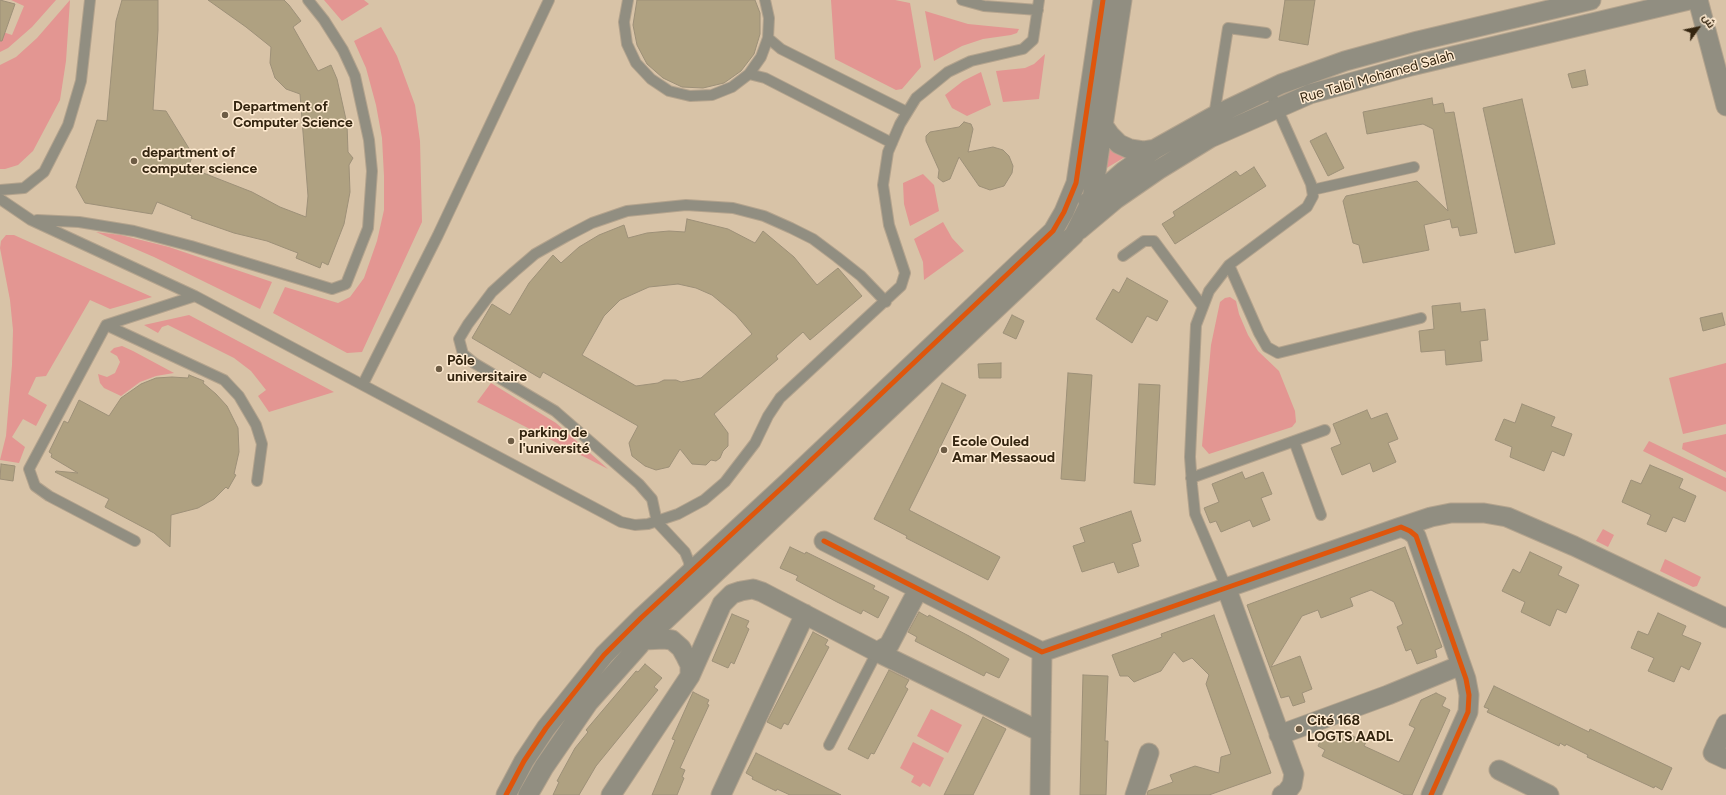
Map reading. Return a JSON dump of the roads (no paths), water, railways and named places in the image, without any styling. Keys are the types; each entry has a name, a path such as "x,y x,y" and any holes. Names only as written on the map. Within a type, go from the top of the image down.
{"street":[{"path":"506,795 524,761 546,728 604,655 636,623 690,574 1053,231 1064,212 1076,183 1103,0"},
{"path":"1074,235 1092,199 1122,0"},
{"name":"Rue Talbi Mohamed Salah","path":"1053,231 1124,171 1155,149 1214,116 1269,90 1345,61 1418,41 1591,0"},
{"name":"Rue Talbi Mohamed Salah","path":"528,795 544,767 588,703 644,640 1074,235 1123,195 1158,170 1210,138 1310,94 1411,66 1689,0"},
{"path":"1698,0 1726,106"},
{"path":"1103,125 1115,140 1130,149 1143,151 1155,149"},
{"path":"1076,183 1083,194 1092,199 1102,200 1123,195"},
{"path":"824,541 1042,652 1226,587 1408,532 1418,528 1434,516 1451,513 1473,512 1495,514 1518,520 1726,618"},
{"path":"1408,532 1461,665 1469,695 1468,712 1432,795"},
{"path":"1226,587 1294,774 1292,785 1286,794 1282,795"},
{"path":"690,676 690,666 681,648 690,643 732,594 741,591 753,590 762,592 877,652 1041,732"},
{"path":"877,652 889,645 918,590"},
{"path":"610,795 690,676 690,643 678,631 676,618 679,607"},
{"path":"721,795 805,614"},
{"path":"644,640 664,638 690,643"},
{"path":"1040,795 1042,652"},
{"path":"1279,735 1388,695 1461,665"},
{"path":"1726,724 1713,753 1726,759"},
{"path":"1135,795 1149,753"},
{"path":"1499,770 1549,795"}],"lane":[{"path":"0,190 24,188 44,172 68,125 81,81 90,0"},
{"path":"31,220 79,222 134,232 192,246 332,289 346,284 368,228 372,171 369,140 355,76 343,50 324,20 308,0"},
{"path":"363,384 438,235 549,0"},
{"path":"628,0 624,22 627,44 636,63 651,79 669,91 690,96 712,95 732,87 749,74 761,57 768,38 769,18 765,0"},
{"path":"0,199 31,220 195,296 621,522 635,525 657,522 678,514 704,500 725,482 755,443 768,416 780,398 886,302 901,286 905,272 889,225 883,185 888,152 907,112 916,98 948,72 971,61 1023,49 1033,40 1039,5 984,6 962,0"},
{"path":"1214,116 1228,28 1266,33"},
{"path":"768,38 781,50 907,112"},
{"path":"749,74 765,78 892,143"},
{"path":"1226,587 1195,514 1191,478 1196,325 1209,291 1229,265 1308,207 1313,196 1312,190 1269,90"},
{"path":"1312,190 1414,167"},
{"path":"690,574 689,562 685,552 657,522 652,499 639,484 586,436 555,411 474,363 463,354 459,339 468,324 492,292 535,254 592,223 627,210 686,205 733,208 764,216 791,228 813,239 837,257 861,276 886,302"},
{"path":"1122,256 1144,241 1154,242 1203,307"},
{"path":"1229,265 1259,333 1267,347 1278,353 1421,318"},
{"path":"135,541 49,496 35,486 29,469 106,325 195,296"},
{"path":"106,325 224,380 239,396 256,425 262,444 257,481"},
{"path":"1191,478 1325,430"},
{"path":"1294,441 1321,515"},
{"path":"685,552 693,555 710,555"},
{"path":"829,746 877,652"}],"place":[{"name":"Department of Computer Science","path":"225,115"},
{"name":"department of computer science","path":"134,161"},
{"name":"Pôle universitaire","path":"439,369"},
{"name":"parking de l'université","path":"511,441"},
{"name":"Ecole Ouled Amar Messaoud","path":"944,450"},
{"name":"Cité 168 LOGTS AADL","path":"1299,729"}]}
